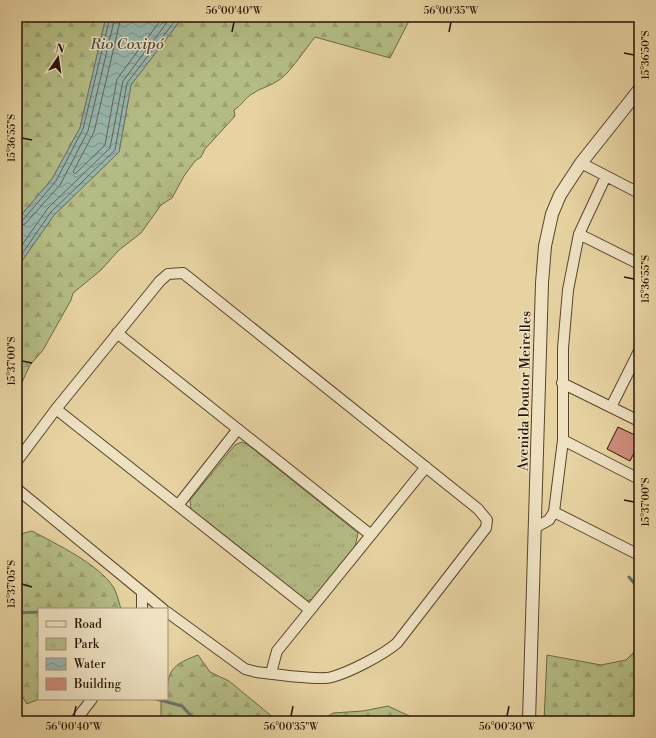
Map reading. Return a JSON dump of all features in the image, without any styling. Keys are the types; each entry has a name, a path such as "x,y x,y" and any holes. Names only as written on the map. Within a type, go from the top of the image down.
{"street":[{"name":"Avenida Doutor Meirelles","path":"529,721 536,527 542,283 545,246 552,214 560,195 581,163 639,90"},
{"path":"581,163 639,192"},
{"path":"536,527 549,520 554,512 563,440 563,348 568,290 579,234 606,176"},
{"path":"579,234 639,264"},
{"path":"17,461 56,409 164,276 175,273 183,273 426,467 483,514 487,520 486,528 397,643 387,652 331,677 271,674 245,669 168,613"},
{"path":"117,333 371,535"},
{"path":"611,407 639,351"},
{"path":"562,382 639,421"},
{"path":"56,409 179,504 310,610"},
{"path":"179,504 238,429"},
{"path":"563,440 639,479"},
{"path":"271,674 277,651 426,467"},
{"path":"17,489 162,608"},
{"path":"554,512 639,555"},
{"path":"142,592 142,608"},
{"path":"168,624 181,622"},
{"path":"75,721 91,700"}],"green space":[{"path":"17,17 106,17 80,128 52,179 17,220"},
{"path":"183,17 411,17 390,58 315,37 283,77 276,82 258,90 234,110 235,116 205,149 201,157 195,161 184,176 172,198 161,205 141,233 119,250 101,270 73,293 71,300 43,350 30,365 17,393 17,268 54,215 119,152 131,85"},
{"path":"242,442 247,444 358,533 355,547 313,599 306,601 194,514 191,509 190,500 235,445"},
{"path":"32,531 65,548 88,563 107,579 114,588 121,608 38,608 38,699 27,704 20,693 17,664 17,535"},
{"path":"639,647 639,721 544,721 547,655 601,665 626,660"},
{"path":"198,655 210,672 229,681 274,718 291,721 161,721 161,700 168,700 168,682 172,670 182,662"},
{"path":"388,706 420,721 321,721 333,713 363,711"}],"water":[{"name":"Rio Coxipó","path":"106,17 183,17 131,85 119,152 54,215 17,268 17,220 52,179 80,128"}],"building":[{"path":"618,427 639,437 639,443 630,461 607,449"}],"waterway":[{"path":"629,577 639,589"},
{"path":"17,613 38,612"},
{"path":"160,700 182,706 196,721"}]}
